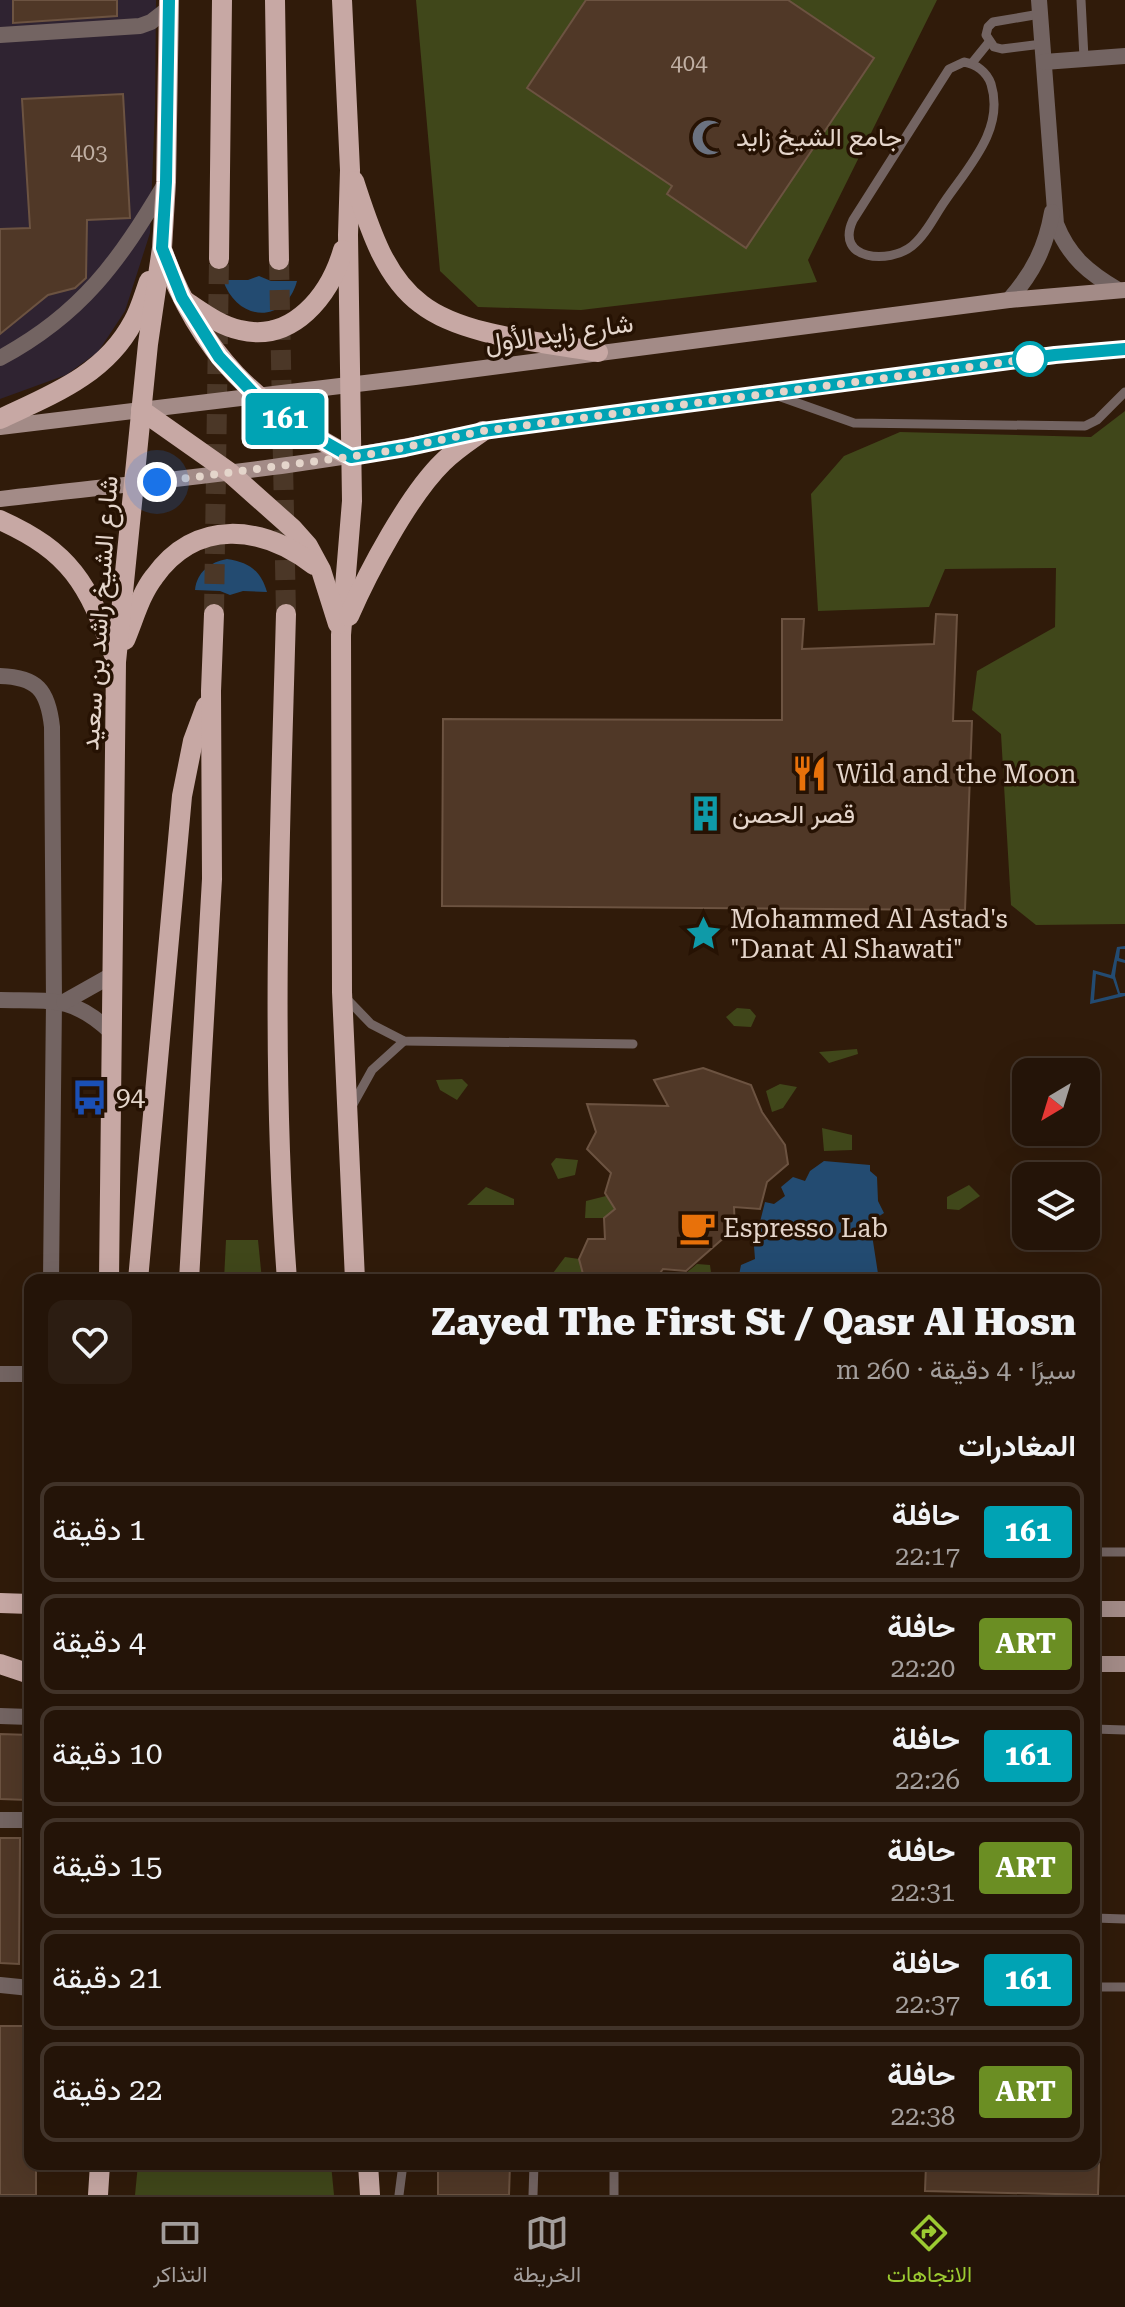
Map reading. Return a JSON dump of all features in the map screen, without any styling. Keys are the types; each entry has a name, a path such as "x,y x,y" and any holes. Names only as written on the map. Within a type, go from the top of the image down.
{"main road":[{"path":"219,259 222,0"},
{"path":"275,0 279,260"},
{"path":"342,0 350,170 351,457 351,516 341,635 342,992 355,1274"},
{"name":"شارع الشيخ راشد بن سعيد","path":"109,1274 116,662 141,410 162,248 169,4"},
{"path":"350,170 378,248 418,303 441,318 471,328 598,352"},
{"path":"182,298 226,325 242,331 275,331 299,318 322,296 339,265 348,235"},
{"path":"162,248 182,298 219,357 255,395 286,420 351,457"},
{"path":"0,419 62,390 111,354 133,322 162,248"},
{"name":"شارع زايد الأول","path":"0,427 1009,300 1122,290"},
{"path":"0,499 351,457 483,431 1055,355 1125,349"},
{"path":"141,410 229,472 292,528 308,546 321,570 341,635"},
{"path":"341,635 358,594 425,482 451,455 483,431"},
{"path":"0,520 52,551 77,574 91,599 116,662"},
{"path":"116,662 143,594 154,576 189,545 211,536 239,532 257,535 298,553 321,570"},
{"path":"189,1274 212,879 211,691 214,614"},
{"path":"286,614 277,993 282,1214 287,1274"},
{"path":"139,1274 182,796 193,741 211,691"},
{"path":"4,1604 24,1597"},
{"path":"1100,1609 1125,1609"},
{"path":"0,1661 24,1659"},
{"path":"0,1661 24,1671"},
{"path":"1100,1664 1125,1664"},
{"path":"98,2195 100,2170"},
{"path":"368,2170 370,2195"}],"street":[{"path":"0,35 140,26 151,22 169,4"},
{"path":"1040,7 1056,224 1073,257 1086,270 1122,290"},
{"path":"1044,62 1125,56"},
{"path":"0,358 35,340 91,290 116,262 166,182"},
{"path":"1009,300 1035,267 1044,248 1053,206"},
{"path":"0,676 31,680 45,698 51,717 59,1001 51,1274"},
{"path":"59,1001 112,975"},
{"path":"0,1000 59,1001 89,1014 111,1032"},
{"path":"0,1374 24,1374"},
{"path":"0,1716 24,1717"},
{"path":"0,1820 24,1820"},
{"path":"0,1985 24,1987"}],"lane":[{"path":"1081,0 1084,58"},
{"path":"1040,7 993,22 986,35 994,47 1002,49 1042,44"},
{"path":"972,63 989,78 994,99 994,114 984,143 914,245 890,255 860,254 854,249 848,234 853,220 949,69 956,64 972,63 989,42"},
{"path":"771,393 854,423 1085,426 1097,420 1125,392"},
{"path":"342,992 371,1024 404,1041 633,1044"},
{"path":"348,1112 372,1070 404,1041"},
{"path":"1100,1552 1125,1552"},
{"path":"1100,1729 1125,1730"},
{"path":"1100,1918 1125,1919"},
{"path":"1100,1987 1125,1987"},
{"path":"399,2195 402,2170"},
{"path":"533,2195 534,2170"},
{"path":"614,2170 614,2195"}],"shaded area":[{"path":"0,0 156,0 150,233 125,311 98,352 66,375 0,399"}],"green space":[{"path":"416,0 937,0 808,260 817,282 581,310 478,307 440,271"},
{"path":"1125,411 1125,924 1036,925 1011,905 1001,734 972,710 977,671 1055,627 1056,568 945,569 929,607 818,611 811,494 844,456 900,432 1091,437"},
{"path":"737,1008 750,1009 756,1016 751,1027 734,1026 726,1017"},
{"path":"857,1049 858,1054 829,1063 819,1052"},
{"path":"462,1079 468,1085 457,1100 440,1090 436,1080"},
{"path":"780,1084 797,1087 783,1108 772,1112 766,1091"},
{"path":"822,1128 852,1135 852,1150 824,1151"},
{"path":"556,1158 578,1160 575,1175 558,1179 551,1164"},
{"path":"969,1185 980,1196 959,1210 947,1209 947,1197"},
{"path":"486,1187 514,1199 514,1205 467,1205"},
{"path":"606,1196 615,1209 604,1218 585,1218 586,1201"},
{"path":"226,1240 258,1240 261,1274 224,1274"},
{"path":"565,1257 579,1259 583,1274 553,1274"},
{"path":"697,1264 710,1265 711,1274 685,1274"},
{"path":"137,2170 332,2170 334,2195 135,2195"}],"water":[{"path":"259,276 271,281 297,281 282,305 261,313 239,304 223,280 248,280"},
{"path":"227,559 242,562 253,569 267,592 243,591 230,595 220,591 195,590 198,578 205,569"},
{"path":"1125,946 1125,949 1120,949 1119,958 1125,963 1117,961 1115,976 1120,993 1125,993 1125,996 1090,1004 1093,970 1111,975 1117,947","holes":["1096,974 1113,979 1118,994 1094,1000"]},
{"path":"824,1161 870,1165 870,1171 877,1177 878,1201 884,1213 870,1222 878,1274 739,1274 741,1265 755,1259 754,1246 765,1202 774,1204 785,1196 781,1187 793,1177 805,1181 810,1171"}],"building":[{"path":"13,0 117,0 117,16 13,23"},
{"name":"جامع الشيخ زايد","path":"586,0 788,0 874,58 746,248 667,194 672,186 527,88"},
{"path":"123,94 130,218 87,220 86,278 75,288 48,295 0,334 0,229 30,228 22,99"},
{"name":"قصر الحصن","path":"936,614 957,615 953,721 972,721 965,910 442,906 443,719 782,720 782,619 804,619 802,649 934,644"},
{"path":"703,1068 751,1085 762,1112 785,1145 788,1164 767,1182 760,1209 734,1207 735,1228 686,1271 663,1269 659,1274 583,1274 579,1259 588,1239 605,1239 604,1218 615,1209 605,1193 611,1173 587,1149 596,1132 587,1104 668,1106 654,1080"},
{"path":"0,1734 24,1735 24,1800 0,1799"},
{"path":"0,1838 20,1838 19,1964 0,1963"},
{"path":"0,2026 24,2026 24,2170 36,2170 36,2195 0,2195"},
{"path":"438,2170 510,2170 509,2195 438,2195"},
{"path":"926,2170 1099,2170 1098,2195 925,2191"}],"tunnel":[{"path":"214,614 219,259"},
{"path":"279,260 286,614"}],"bus line":[{"name":"161","path":"169,0 162,248 172,275 200,331 219,357 255,395 286,420 351,457 483,431 1055,355 1125,349"}],"place":[{"name":"جامع الشيخ زايد","path":"710,137"},
{"name":"Wild and the Moon","path":"810,774"},
{"name":"قصر الحصن","path":"706,814"},
{"name":"Mohammed Al Astad's \"Danat Al Shawati\"","path":"704,934"},
{"name":"94","path":"90,1097"},
{"name":"Espresso Lab","path":"697,1228"}],"route":[{"path":"157,482 378,453 483,431 1030,359"}]}
